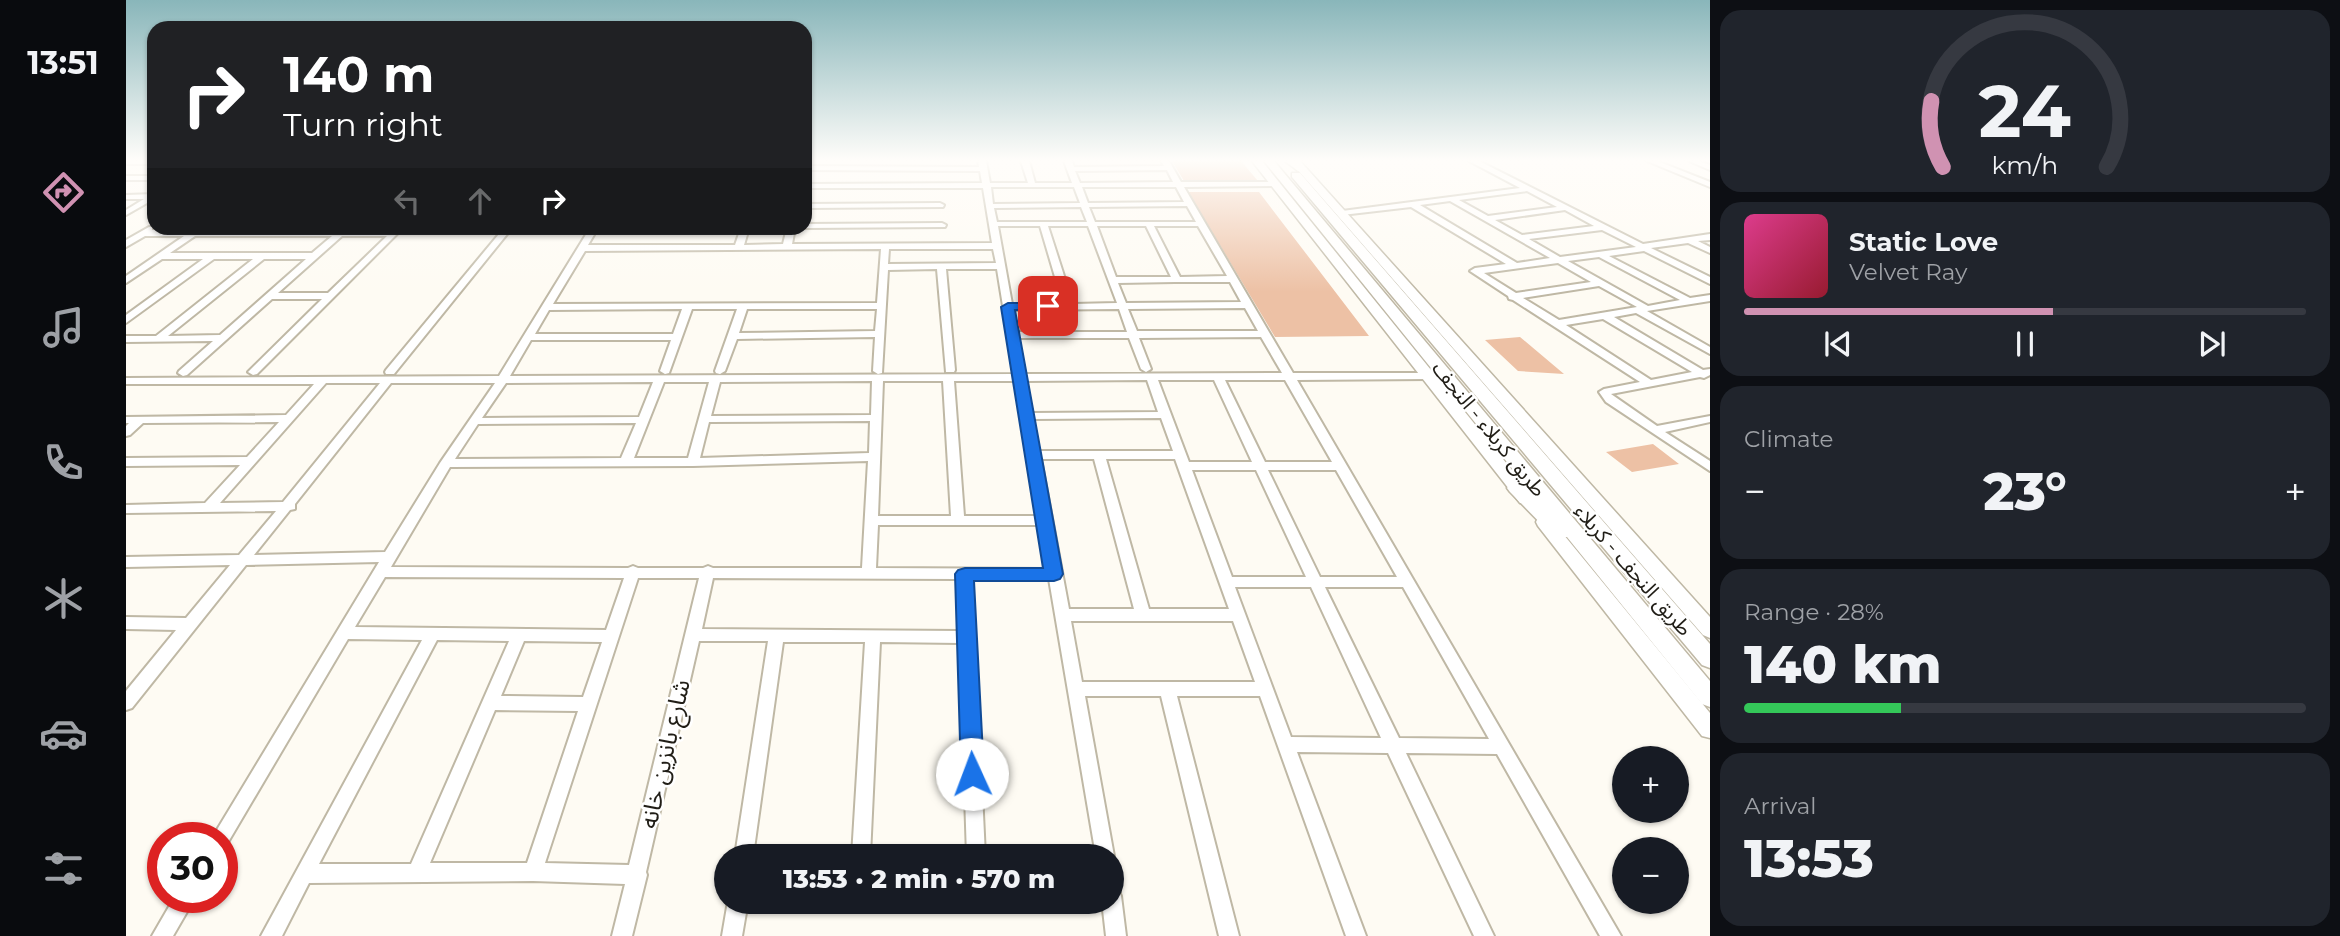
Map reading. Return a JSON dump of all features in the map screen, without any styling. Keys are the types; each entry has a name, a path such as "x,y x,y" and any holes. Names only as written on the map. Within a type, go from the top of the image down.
{"highway":[{"name":"طريق کربلاء - النجف","path":"1305,205 1710,697"},
{"name":"طريق النجف - کربلاء","path":"1321,205 1710,659"},
{"path":"1516,488 1633,604"}],"main road":[{"path":"1292,205 1710,729"},
{"path":"1334,205 1704,615 1710,630"}],"street":[{"path":"900,205 901,225"},
{"path":"812,206 940,205 944,246"},
{"path":"1084,205 1166,415 1356,936"},
{"path":"1103,844 989,206 1118,205"},
{"path":"1190,205 1611,936"},
{"path":"1342,213 1407,205"},
{"path":"1413,205 1514,265"},
{"path":"1461,205 1600,283 1710,351"},
{"path":"1560,205 1710,281"},
{"path":"1486,219 1566,208"},
{"path":"992,224 1201,224"},
{"path":"1043,224 1069,306"},
{"path":"1149,224 1177,280"},
{"path":"812,226 942,225"},
{"path":"1521,238 1604,227"},
{"path":"126,244 147,230"},
{"path":"142,233 147,233"},
{"path":"126,279 189,235"},
{"path":"183,373 337,235"},
{"path":"253,372 392,235"},
{"path":"126,703 242,560 290,506 389,376 502,235"},
{"path":"231,822 446,463 504,376 590,235"},
{"path":"739,247 743,235"},
{"path":"787,247 790,235"},
{"path":"1649,383 1475,271 1710,237"},
{"path":"1689,240 1710,250"},
{"path":"582,248 996,246"},
{"path":"869,573 885,247"},
{"path":"1600,254 1688,301"},
{"path":"160,256 314,256"},
{"path":"126,320 212,256"},
{"path":"159,338 262,256"},
{"path":"884,267 1000,267"},
{"path":"941,267 958,520"},
{"path":"1112,280 1233,279"},
{"path":"1512,297 1600,283"},
{"path":"268,296 331,296"},
{"path":"1555,324 1710,298"},
{"path":"1008,307 1248,305"},
{"path":"545,307 881,306"},
{"path":"626,462 688,307"},
{"path":"693,462 718,375 743,307"},
{"path":"1604,315 1707,375"},
{"path":"733,336 880,334"},
{"path":"1013,335 1264,334"},
{"path":"527,337 677,337"},
{"path":"126,339 220,338"},
{"path":"132,377 253,372 523,376 1426,372"},
{"path":"1148,372 1218,377 1268,372"},
{"path":"1707,375 1604,392 1610,400 1710,467"},
{"path":"132,377 323,380 389,376"},
{"path":"1218,377 1484,936"},
{"path":"208,508 323,380"},
{"path":"1027,416 1166,415"},
{"path":"126,420 289,418"},
{"path":"704,419 877,418"},
{"path":"126,432 140,419"},
{"path":"1657,430 1710,419"},
{"path":"475,421 643,420"},
{"path":"1034,455 1099,455 1261,466 1342,466"},
{"path":"1099,455 1143,615"},
{"path":"446,463 693,462 875,457"},
{"path":"126,462 250,461"},
{"path":"126,509 290,506"},
{"path":"873,521 1046,520"},
{"path":"126,562 242,560 633,571 1054,574"},
{"path":"533,872 633,571"},
{"name":"شارع بانزين خانه","path":"622,936 708,571"},
{"path":"965,574 976,844"},
{"path":"1227,582 1408,582"},
{"path":"1062,615 1239,615"},
{"path":"126,623 189,624"},
{"path":"345,634 610,636"},
{"path":"271,936 432,635"},
{"path":"417,873 519,635"},
{"path":"693,635 967,637"},
{"path":"746,844 776,636"},
{"path":"863,844 873,636"},
{"path":"1076,689 1266,688"},
{"path":"1167,689 1229,936"},
{"path":"490,703 589,704"},
{"path":"1287,744 1503,747"},
{"path":"304,874 533,872 638,875"},
{"path":"162,936 176,913"},
{"path":"732,936 736,914"},
{"path":"1113,914 1116,936"}],"shaded area":[{"path":"1196,205 1269,205 1369,336 1275,337"},
{"path":"1520,337 1564,374 1518,371 1485,340"},
{"path":"1653,444 1679,464 1632,472 1606,452"}],"route":[{"path":"972,774 965,574 1054,574 1008,307 1048,306"}]}
